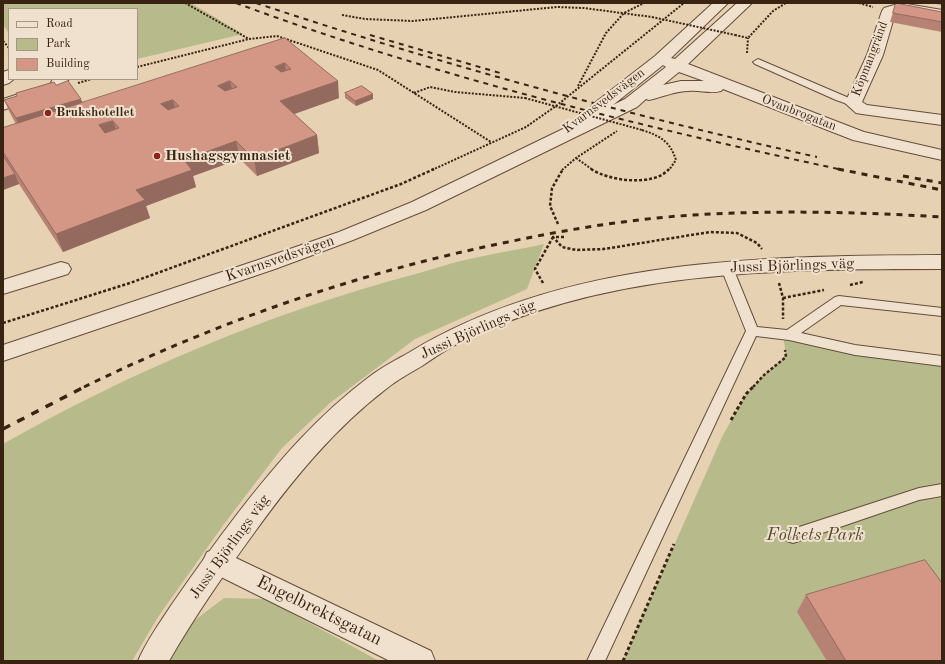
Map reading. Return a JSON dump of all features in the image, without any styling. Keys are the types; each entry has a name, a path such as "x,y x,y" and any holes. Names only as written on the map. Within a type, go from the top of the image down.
{"street":[{"name":"Kvarnsvedsvägen","path":"547,143 599,108 661,59 721,3"},
{"name":"Kvarnsvedsvägen","path":"3,353 268,264 346,236 472,182 547,143 631,103 678,65 745,3"},
{"name":"Köpmangränd","path":"942,14 902,7 889,11 875,55 853,103 862,109 942,120"},
{"path":"706,39 702,53 705,61 713,70 755,96"},
{"name":"Ovanbrogatan","path":"661,59 859,136 942,155"},
{"path":"3,105 56,87 60,80"},
{"path":"631,103 661,90 688,85 703,86 755,96"},
{"name":"Jussi Björlings väg","path":"153,661 217,561 281,478 322,431 382,379 423,353 515,310 552,298 640,279 727,268 838,263 942,262"},
{"path":"3,287 61,269"},
{"name":"Engelbrektsgatan","path":"217,561 420,661"}],"lane":[{"path":"758,62 853,103"},
{"path":"596,661 752,331 727,268"},
{"path":"789,335 839,300 942,312"},
{"path":"752,331 789,335 855,350 942,361"},
{"path":"793,536 919,494 942,490"}],"path":[{"path":"186,3 250,39"},
{"path":"577,88 606,33 624,13 644,3"},
{"path":"3,323 130,283 401,184 526,127 556,106 684,3"},
{"path":"342,16 365,19 413,20 557,8 584,8 652,17 748,38 773,11 786,3"},
{"path":"138,67 250,39 276,36 378,70 491,142"},
{"path":"414,93 430,87 455,92 525,98 662,136 673,148 676,160 668,171 657,178 634,181 600,175 576,158"},
{"path":"558,224 550,206 552,188 563,169 576,158 628,124"},
{"path":"535,269 553,237"},
{"path":"845,286 868,281"},
{"path":"783,298 830,289"},
{"path":"729,425 746,394 764,375 786,357"},
{"path":"623,661 675,542"}],"green space":[{"path":"3,3 191,3 243,34 138,59 138,8 8,8 8,32 3,25"},
{"path":"544,244 527,289 415,339 330,403 282,448 224,524 158,617 132,661 3,661 3,444 52,417 151,368 254,326 359,290 453,263"},
{"name":"Folkets Park","path":"783,334 942,361 942,661 623,661 722,437 746,394 764,375 786,357"},
{"path":"224,598 266,599 379,661 158,661 170,639"}],"building":[{"path":"896,3 942,12 942,22 893,13"},
{"name":"Hushagsgymnasiet","path":"285,38 338,81 280,101 317,135 254,159 236,141 184,160 192,170 136,190 145,200 56,234 3,152 3,128","holes":["285,63 291,69 281,72 275,67","230,81 237,87 225,91 218,86","173,100 179,106 168,110 161,104","113,121 119,128 105,133 99,125"]},
{"path":"68,81 81,99 16,118 4,100 17,96 16,93 54,82 56,85"},
{"path":"362,86 373,94 355,101 345,93"},
{"path":"3,157 15,174 3,178"},
{"path":"925,560 942,583 942,661 846,661 806,595"}],"railway":[{"path":"236,3 385,54 536,97 689,136 843,170"},
{"path":"256,3 395,47 534,87 675,124 817,157"},
{"path":"370,35 500,73"},
{"path":"838,169 942,190"},
{"path":"903,176 942,183"},
{"path":"85,387 186,341 291,301 398,268 531,237 623,222 724,213 818,212 942,217"},
{"path":"3,429 85,387"}],"place":[{"name":"Brukshotellet","path":"48,113"},
{"name":"Hushagsgymnasiet","path":"157,156"}]}
